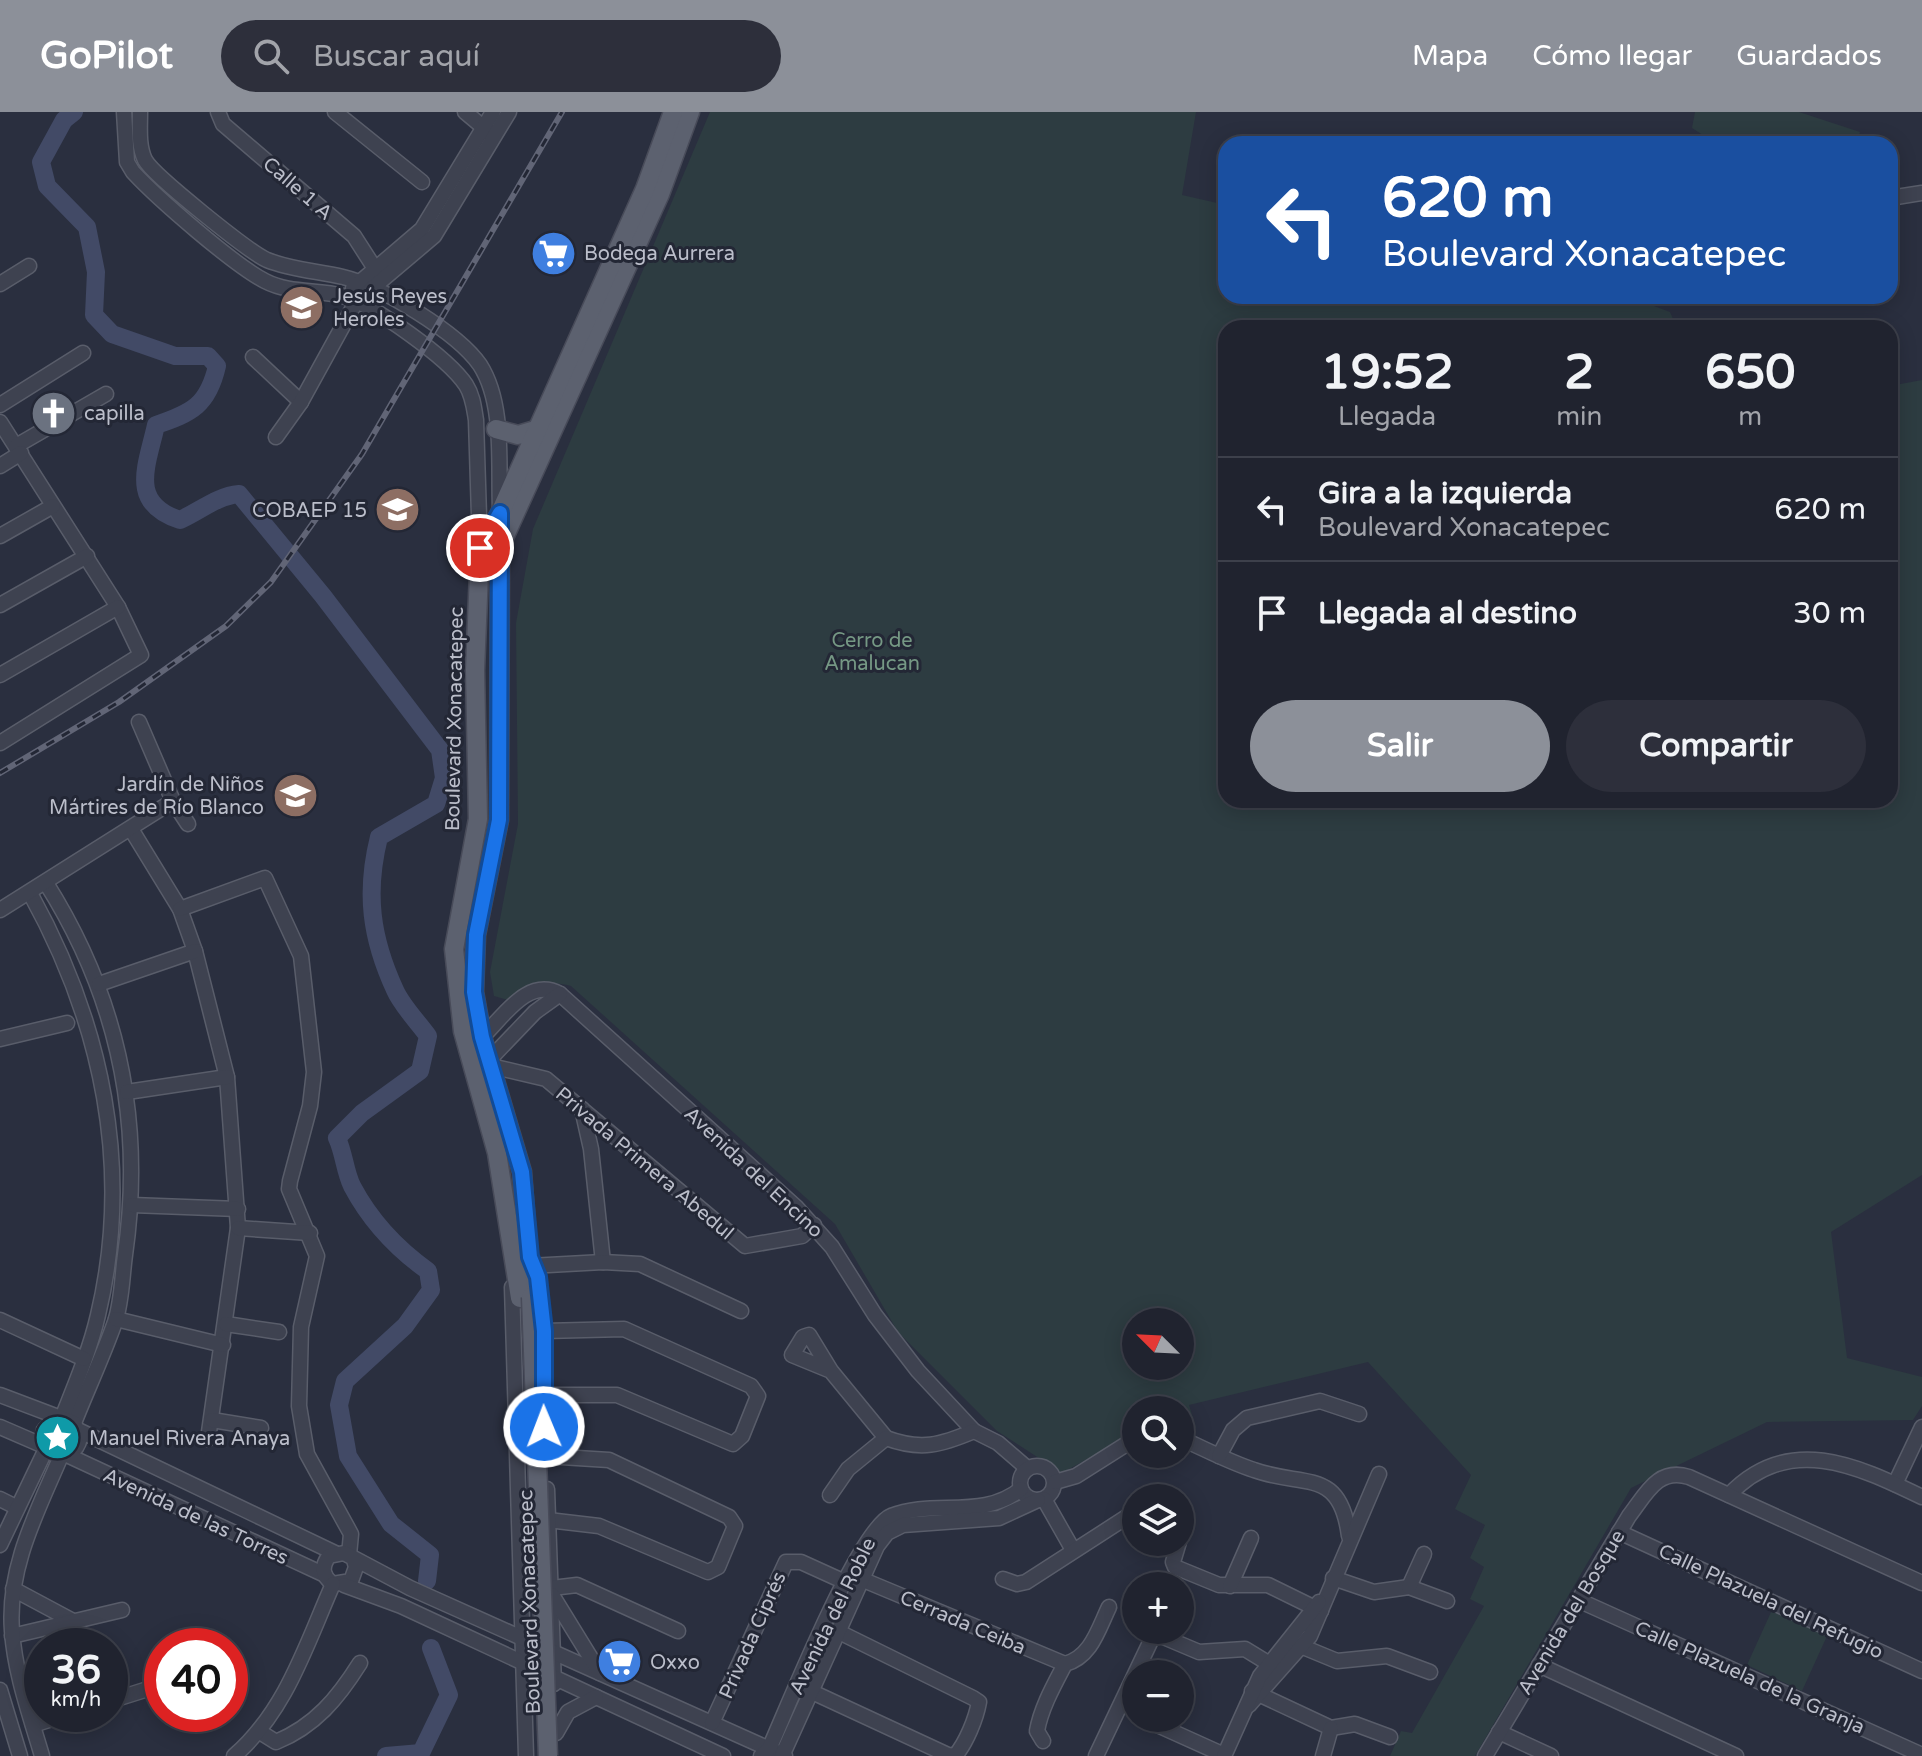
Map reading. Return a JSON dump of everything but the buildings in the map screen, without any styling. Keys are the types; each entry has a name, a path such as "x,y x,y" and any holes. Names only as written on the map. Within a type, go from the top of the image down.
{"main road":[{"name":"Boulevard Xonacatepec","path":"485,1067 456,991 454,949 478,819 475,670 480,548 500,513 645,189 673,112"},
{"name":"Boulevard Xonacatepec","path":"537,1756 527,1263 497,1153 474,992 476,935 499,820 500,547 660,194 690,112"},
{"path":"496,429 518,435 538,429"},
{"path":"479,576 500,547 500,513"},
{"name":"Boulevard Xonacatepec","path":"526,1298 548,1756"}],"street":[{"path":"124,112 127,162 141,180 267,282 284,288 350,299 425,346 465,383 473,401 476,420 480,548"},
{"path":"140,112 140,148 152,170 263,258 292,269 372,279 437,325 479,364 492,397 500,513"},
{"name":"Calle 1 A","path":"218,112 223,124 354,236 372,279"},
{"path":"335,112 422,182"},
{"path":"465,112 488,131"},
{"path":"488,131 493,112"},
{"path":"276,437 301,402 350,299 422,229 488,131 509,112"},
{"path":"1898,197 1922,193"},
{"path":"0,284 29,266"},
{"path":"0,405 83,353"},
{"path":"253,357 301,402"},
{"path":"0,466 18,450 106,394"},
{"path":"0,422 118,607 141,655 0,743"},
{"path":"0,536 53,506"},
{"path":"0,605 87,556"},
{"path":"0,675 118,607"},
{"path":"139,722 173,801 188,824"},
{"path":"0,910 173,801"},
{"path":"131,829 180,909 195,951 227,1077 238,1228 208,1439"},
{"path":"180,909 265,878 301,956 314,1072 310,1106 289,1189 310,1233 317,1256 301,1327 299,1406 307,1454 351,1534 346,1556 355,1575 334,1581"},
{"path":"0,1545 45,1447 44,1430 68,1423 116,1319 132,1205 127,1092 99,984 75,929 46,883"},
{"path":"24,1687 12,1636 13,1589 27,1535 64,1456 78,1445 68,1423 103,1291 111,1226 112,1142 98,1057 78,992 56,941 30,893"},
{"path":"99,984 195,951"},
{"path":"482,1037 514,1003 538,989 550,989 560,994 535,1012 485,1067"},
{"name":"Avenida del Encino","path":"560,994 814,1225 897,1347 974,1431 1005,1448 1027,1468"},
{"path":"0,1039 67,1023"},
{"name":"Privada Primera Abedul","path":"485,1067 546,1079 745,1246 802,1236 814,1225"},
{"path":"127,1092 227,1077"},
{"path":"582,1109 591,1149 603,1262"},
{"path":"591,1149 618,1137"},
{"path":"132,1205 238,1209"},
{"path":"238,1228 310,1233"},
{"path":"527,1263 640,1264 741,1311"},
{"name":"Boulevard Xonacatepec","path":"527,1263 544,1331 543,1395 556,1756"},
{"name":"Boulevard Xonacatepec","path":"526,1756 517,1428 527,1263"},
{"path":"116,1319 223,1345"},
{"path":"0,1320 84,1359"},
{"path":"226,1324 279,1332"},
{"path":"543,1395 617,1395 733,1444 742,1436 758,1396 751,1386 624,1329 544,1331"},
{"path":"831,1371 792,1355 803,1337 809,1335 831,1371 886,1438 904,1445 932,1447 974,1431"},
{"name":"Avenida de las Torres","path":"0,1395 68,1423 410,1588 776,1754"},
{"path":"1219,1456 1233,1430 1247,1418 1320,1401 1359,1414"},
{"path":"212,1420 261,1428"},
{"path":"0,1427 45,1447"},
{"path":"517,1428 544,1427"},
{"path":"1895,1484 1922,1427"},
{"path":"830,1495 848,1469 886,1438"},
{"path":"1194,1444 1253,1470 1304,1479 1333,1491 1346,1513 1349,1538"},
{"name":"Avenida de las Torres","path":"45,1447 334,1581 401,1606 723,1756"},
{"path":"1041,1499 1055,1482 1076,1476 1122,1447"},
{"path":"545,1456 609,1460 733,1521 733,1532 714,1571 703,1571 599,1526 548,1520"},
{"path":"1922,1497 1828,1460 1783,1461 1767,1465 1729,1495 1922,1583"},
{"path":"1041,1499 1028,1498 1021,1489 1020,1481 1027,1468 1034,1465 1048,1469 1055,1482"},
{"path":"1254,1697 1303,1647 1379,1474"},
{"name":"Avenida del Bosque","path":"1485,1756 1619,1532 1653,1483 1667,1474 1689,1477 1729,1495"},
{"name":"Avenida del Roble","path":"776,1754 845,1582 867,1539 888,1516 995,1505 1021,1489"},
{"path":"0,1499 16,1507"},
{"path":"1041,1499 1073,1550"},
{"name":"Avenida del Roble","path":"776,1754 810,1691 877,1546 887,1533 903,1525 999,1518 1041,1499"},
{"path":"1003,1579 1022,1584 1122,1520"},
{"name":"Calle Plazuela del Refugio","path":"1619,1532 1922,1671"},
{"path":"1230,1586 1251,1538"},
{"path":"1409,1587 1424,1554"},
{"path":"234,1756 260,1732 291,1681 334,1581 325,1562 346,1556"},
{"path":"1175,1556 1175,1567 1230,1586 1268,1585 1320,1605"},
{"name":"Privada Ciprés","path":"712,1723 786,1562 801,1562 845,1582"},
{"path":"1333,1578 1374,1592 1409,1587 1447,1601"},
{"name":"Cerrada Ceiba","path":"861,1579 1065,1664"},
{"path":"524,1610 537,1621 546,1619 552,1597 577,1585 678,1631"},
{"path":"401,1606 410,1588"},
{"path":"13,1589 71,1620"},
{"path":"552,1597 600,1673"},
{"name":"Calle Plazuela de la Granja","path":"1578,1600 1922,1755"},
{"path":"1173,1732 1224,1755 1273,1658 1320,1605"},
{"path":"1043,1741 1037,1731 1039,1720 1065,1664 1077,1661 1087,1651 1109,1607"},
{"path":"12,1636 122,1610"},
{"path":"810,1691 955,1756 979,1702 837,1631"},
{"path":"1096,1756 1149,1644"},
{"path":"1179,1644 1191,1650 1245,1649 1273,1658 1286,1667"},
{"path":"1303,1647 1337,1661 1394,1657 1430,1672"},
{"path":"260,1732 276,1749 334,1704 360,1663"},
{"path":"1539,1665 1736,1756"},
{"path":"0,1690 20,1756"},
{"path":"525,1702 533,1693 540,1692 555,1703"},
{"path":"556,1733 568,1712 596,1697"},
{"path":"1254,1697 1331,1728 1355,1724 1390,1737"},
{"path":"1323,1756 1331,1728"},
{"path":"35,1732 42,1756"},
{"path":"1499,1732 1551,1756"}],"green space":[{"name":"Cerro de Amalucan","path":"710,112 1196,112 1182,195 1218,203 1218,304 1648,304 1670,312 1674,320 1218,320 1218,808 1898,808 1898,384 1922,380 1922,1175 1831,1232 1847,1358 1922,1377 1922,1406 1913,1420 1767,1422 1631,1488 1475,1756 1390,1756 1401,1731 1412,1733 1484,1606 1470,1599 1484,1567 1470,1558 1485,1525 1455,1509 1471,1475 1368,1362 1194,1404 1194,1396 1122,1396 1122,1440 1062,1473 997,1431 898,1332 835,1224 571,986 554,983 538,985 508,1000 494,996 490,972 518,824 516,623 533,529"},
{"path":"1695,112 1799,112 1860,132 1859,136 1704,136 1692,128"},
{"path":"1772,1610 1827,1636 1802,1691 1747,1665"}],"waterway":[{"path":"74,112 64,120 41,162 47,186 87,227 96,272 94,315 112,334 175,356 208,356 217,366 209,390 197,406 156,425 145,482 153,504 180,520 216,501 239,494 323,596 440,750 444,778 436,804 379,837 372,877 373,915 380,952 395,990 428,1036 420,1071 362,1113 337,1138 350,1181 367,1211 395,1243 428,1271 431,1290 405,1326 345,1381 339,1405 348,1456 391,1524 430,1555 427,1581"},
{"path":"386,1756 421,1753 449,1695 431,1648"}],"railway":[{"path":"0,773 119,702 226,626 271,582 362,454 562,112"}],"place":[{"name":"Bodega Aurrera","path":"553,253"},
{"name":"Jesús Reyes Heroles","path":"302,308"},
{"name":"capilla","path":"53,413"},
{"name":"COBAEP 15","path":"398,510"},
{"name":"Jardín de Niños Mártires de Río Blanco","path":"295,796"},
{"name":"Manuel Rivera Anaya","path":"58,1438"},
{"name":"Oxxo","path":"619,1662"}],"route":[{"path":"480,548 500,513 499,820 476,935 474,992 482,1037 522,1172 530,1257 536,1266 544,1331 544,1427"}]}
